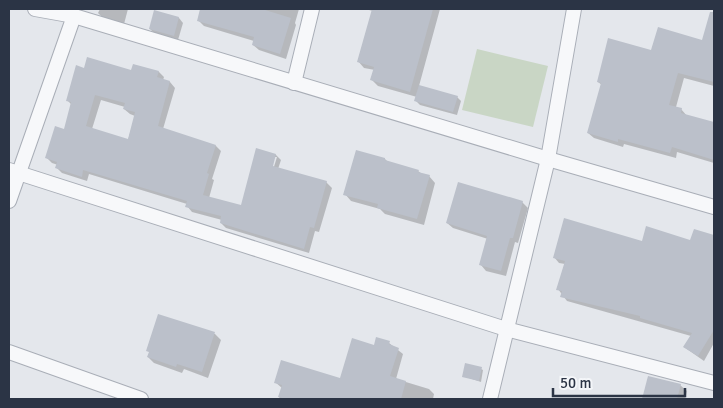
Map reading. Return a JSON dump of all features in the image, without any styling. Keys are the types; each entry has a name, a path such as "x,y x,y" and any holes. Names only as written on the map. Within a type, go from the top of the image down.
{"street":[{"path":"35,9 74,16 714,207"},
{"path":"294,83 312,9"},
{"path":"490,399 548,159 574,9"},
{"path":"9,201 14,172 74,16"},
{"path":"14,172 506,329 714,383"},
{"path":"9,352 141,399"}],"green space":[{"path":"477,49 548,66 533,127 462,110"}],"building":[{"path":"200,9 262,9 291,18 280,54 252,45 254,37 197,21"},
{"path":"372,9 433,9 410,92 370,80 374,67 357,62"},
{"path":"154,10 179,17 174,36 149,29"},
{"path":"710,12 714,12 714,82 678,73 669,105 682,108 681,113 714,122 714,160 672,147 670,153 587,133 601,83 597,82 608,38 651,50 658,27 702,40"},
{"path":"87,57 131,70 133,64 159,71 157,77 170,81 158,126 216,145 207,173 209,174 203,195 241,205 256,148 276,154 273,166 327,181 314,228 310,227 304,249 220,223 221,216 185,207 187,201 83,170 82,177 55,168 57,162 45,158 55,126 64,129 71,102 66,101 76,65 84,68","holes":["95,95 125,103 123,109 135,112 128,139 86,126"]},
{"path":"419,85 458,96 453,112 414,101"},
{"path":"356,150 385,158 385,160 430,175 417,219 377,208 378,204 343,195"},
{"path":"458,182 523,201 513,238 510,238 501,271 479,265 487,236 446,223"},
{"path":"564,218 642,241 646,226 690,240 694,229 714,235 714,330 698,356 683,347 692,333 640,318 640,316 560,297 562,291 556,290 565,261 553,258"},
{"path":"158,314 215,332 202,372 177,364 176,367 147,357 149,352 146,351"},
{"path":"376,337 390,341 389,344 399,348 390,376 406,381 401,399 286,399 278,397 282,385 274,383 281,360 340,378 352,338 374,345"},
{"path":"465,363 482,367 479,381 462,377"},
{"path":"648,376 681,384 677,399 642,399"}]}
